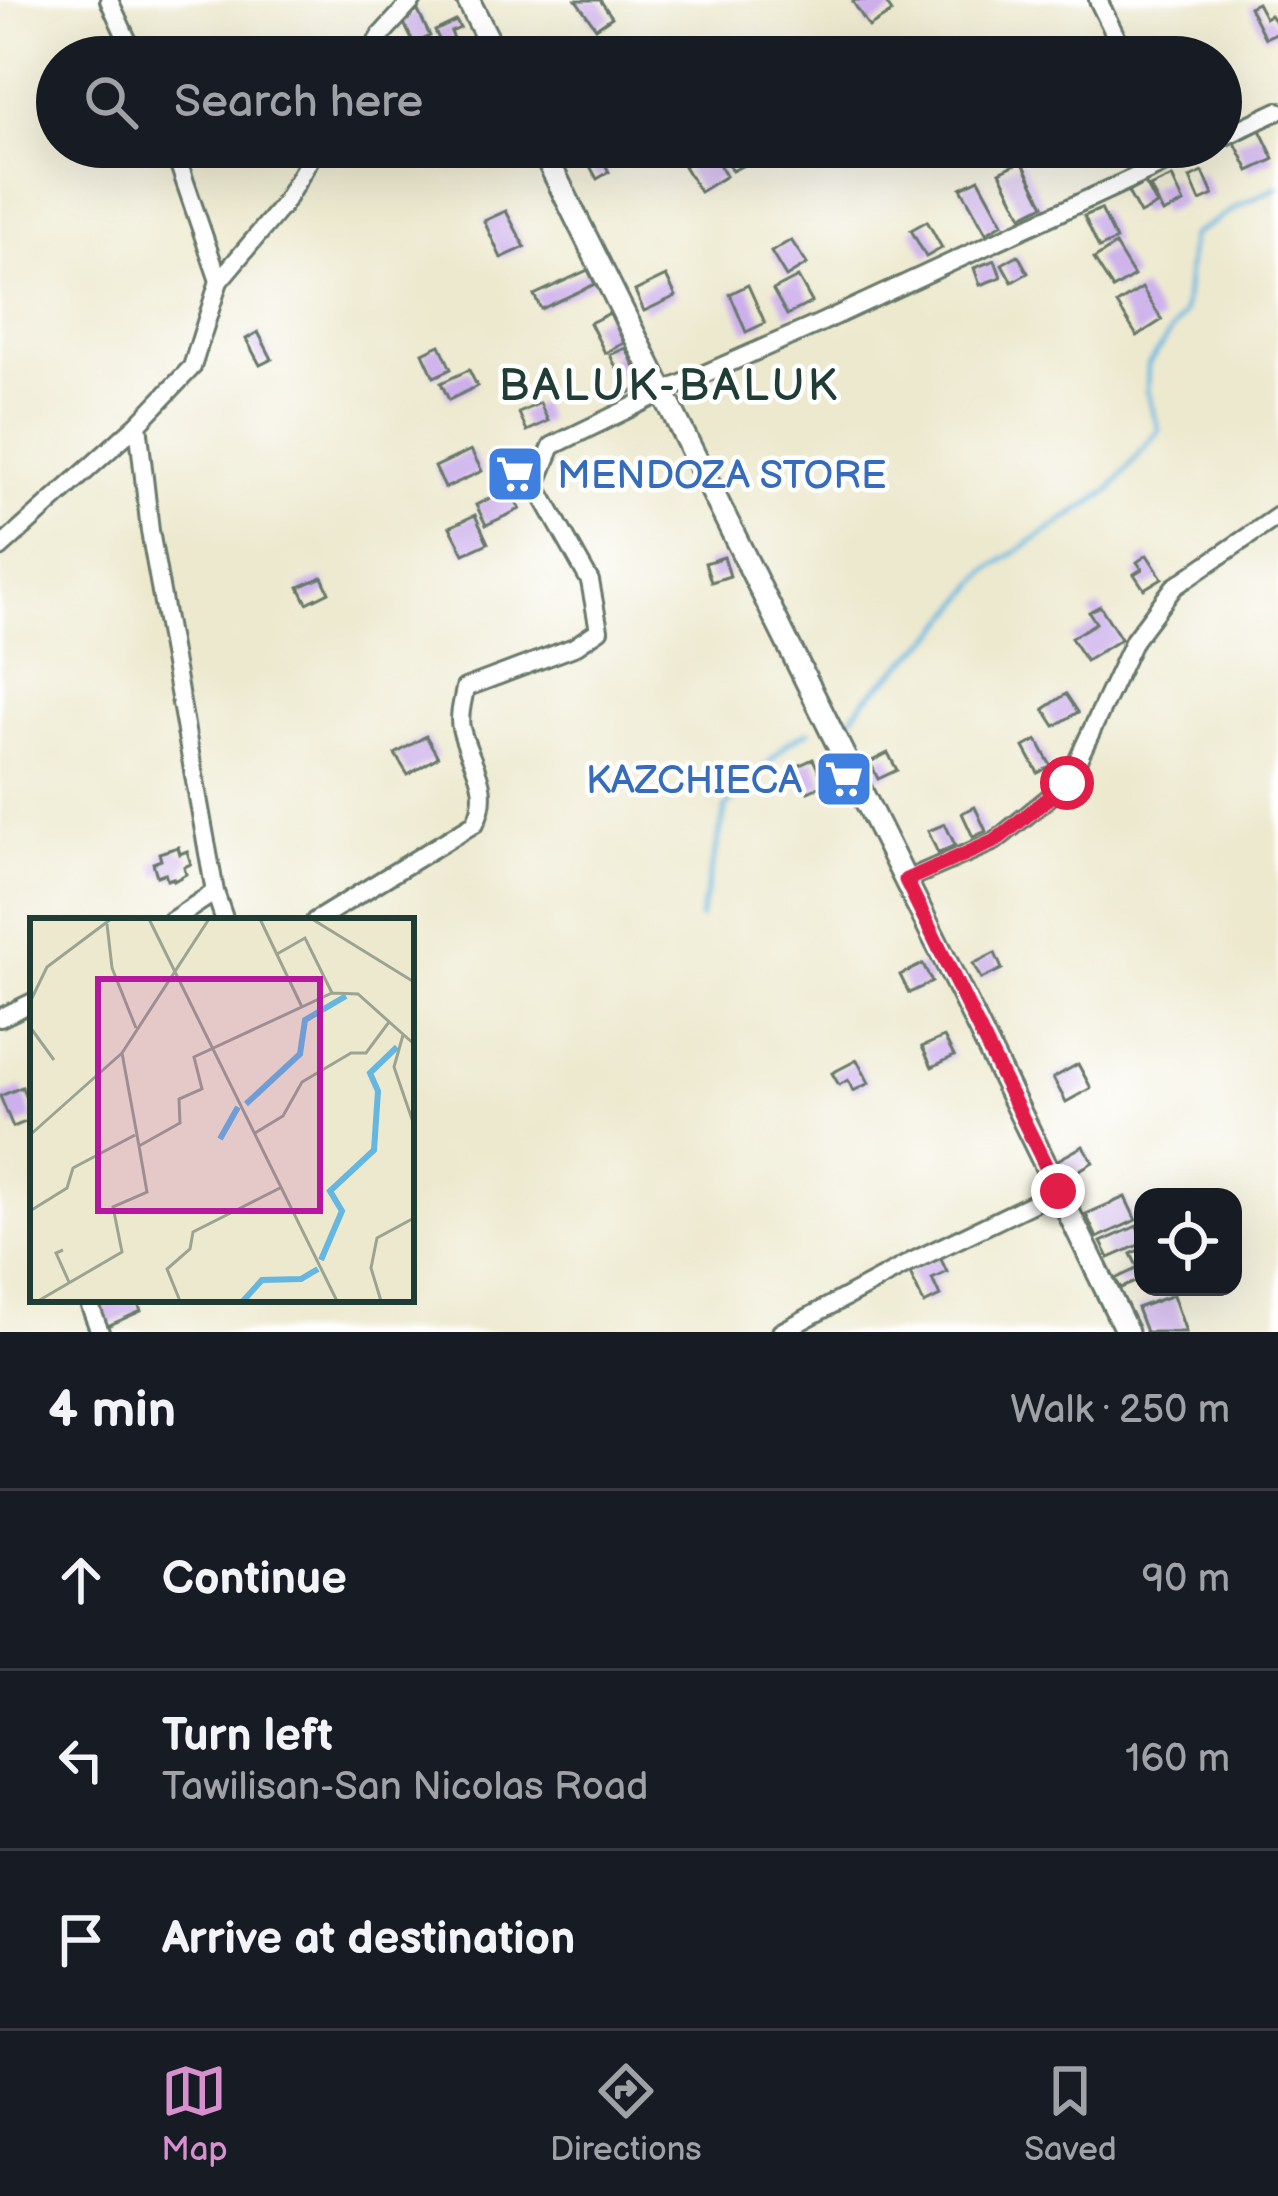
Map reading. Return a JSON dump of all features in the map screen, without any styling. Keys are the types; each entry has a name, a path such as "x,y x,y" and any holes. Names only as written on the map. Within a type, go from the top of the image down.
{"main road":[{"path":"468,0 486,36"},
{"path":"551,168 1126,1332"}],"street":[{"path":"109,0 125,36"},
{"path":"380,36 412,0"},
{"path":"1098,0 1116,36"},
{"path":"1242,127 1278,111"},
{"path":"180,168 219,281"},
{"path":"0,548 156,408 193,367 219,281 283,205 304,168"},
{"path":"320,918 475,823 483,808 483,791 459,722 465,688 574,647 599,630 590,581 536,485 552,446 1142,168"},
{"path":"138,424 150,531 214,892 224,918"},
{"path":"906,880 995,841 1067,783 1134,640 1174,587 1278,516"},
{"path":"175,918 214,892"},
{"path":"0,1018 30,1003"},
{"path":"782,1332 911,1262 1058,1191"},
{"path":"92,1302 100,1332"}],"building":[{"path":"576,0 600,0 612,17 596,28"},
{"path":"855,0 884,0 892,12 869,27"},
{"path":"1257,3 1265,18 1270,15 1278,26 1278,32 1265,38 1249,7"},
{"path":"418,11 430,36 410,36 402,19"},
{"path":"456,21 460,28 451,32 453,36 437,36 435,31"},
{"path":"1260,130 1274,159 1249,171 1242,157 1242,139"},
{"path":"591,168 607,168 609,172 597,179"},
{"path":"685,168 721,168 726,176 700,192"},
{"path":"1026,168 1044,205 1022,216 1000,172"},
{"path":"1203,172 1213,195 1200,201 1190,178"},
{"path":"1172,177 1184,203 1163,213 1150,187"},
{"path":"979,179 1003,223 986,233 961,188"},
{"path":"1145,183 1157,205 1140,214 1128,192"},
{"path":"1101,209 1116,240 1099,248 1084,216"},
{"path":"506,211 525,247 501,258 484,221"},
{"path":"927,221 942,248 926,257 911,230"},
{"path":"791,240 807,264 786,277 771,252"},
{"path":"1115,245 1134,276 1113,289 1094,259"},
{"path":"1018,255 1028,273 1012,282 1002,264"},
{"path":"995,260 1001,277 980,285 974,268"},
{"path":"588,270 595,284 541,309 534,295"},
{"path":"666,276 676,296 644,311 635,291"},
{"path":"798,277 812,302 787,315 773,290"},
{"path":"748,285 765,323 746,332 730,294"},
{"path":"1142,288 1162,320 1137,336 1117,304"},
{"path":"610,313 624,343 605,353 590,323"},
{"path":"258,332 272,359 260,365 246,339"},
{"path":"440,345 451,369 434,377 423,353"},
{"path":"626,348 644,386 629,393 610,355"},
{"path":"469,370 477,386 449,400 441,383"},
{"path":"540,403 548,421 527,431 519,413"},
{"path":"471,450 482,471 445,488 435,467"},
{"path":"510,489 520,509 486,525 476,505"},
{"path":"475,515 488,543 464,554 450,527"},
{"path":"1147,555 1162,578 1144,589 1134,574 1142,569 1137,562"},
{"path":"724,557 730,576 711,582 705,563"},
{"path":"322,577 329,592 307,603 299,587"},
{"path":"1100,606 1121,639 1086,661 1071,638 1096,623 1089,612"},
{"path":"1066,694 1078,712 1055,726 1044,709"},
{"path":"426,736 438,757 408,775 395,754"},
{"path":"1037,740 1051,766 1038,773 1024,747"},
{"path":"888,753 897,770 878,779 870,762"},
{"path":"813,759 825,784 808,792 796,767"},
{"path":"975,807 986,831 973,837 962,813"},
{"path":"945,824 955,845 938,853 928,831"},
{"path":"178,847 180,854 187,851 191,864 184,867 186,874 174,881 167,880 165,873 157,876 153,863 161,860 159,853"},
{"path":"995,953 1002,969 981,979 973,964"},
{"path":"923,964 932,982 909,993 900,975"},
{"path":"944,1037 954,1056 932,1067 922,1047"},
{"path":"857,1060 869,1083 853,1091 848,1080 839,1085 832,1073"},
{"path":"1078,1064 1091,1088 1066,1102 1053,1078"},
{"path":"22,1087 30,1120 13,1127 0,1096"},
{"path":"1083,1146 1093,1162 1066,1178 1056,1161"},
{"path":"1125,1197 1134,1221 1097,1238 1086,1214"},
{"path":"1134,1227 1134,1247 1109,1258 1101,1242"},
{"path":"938,1253 947,1272 932,1279 940,1296 924,1304 907,1267"},
{"path":"1134,1270 1134,1283 1121,1288 1115,1279"},
{"path":"1173,1296 1186,1332 1146,1332 1137,1308"},
{"path":"94,1302 137,1302 141,1311 105,1327"}],"waterway":[{"path":"846,725 864,700 938,632 987,571 1110,490 1159,430 1147,392 1148,365 1184,313 1191,236 1278,187"},
{"path":"700,918 726,807 789,742 809,731"}],"place":[{"name":"MENDOZA STORE","path":"515,474"},
{"name":"KAZCHIECA","path":"844,779"}],"district":[{"name":"BALUK-BALUK","path":"669,384"}],"route":[{"path":"1058,1191 906,880 995,841 1067,783"}]}
